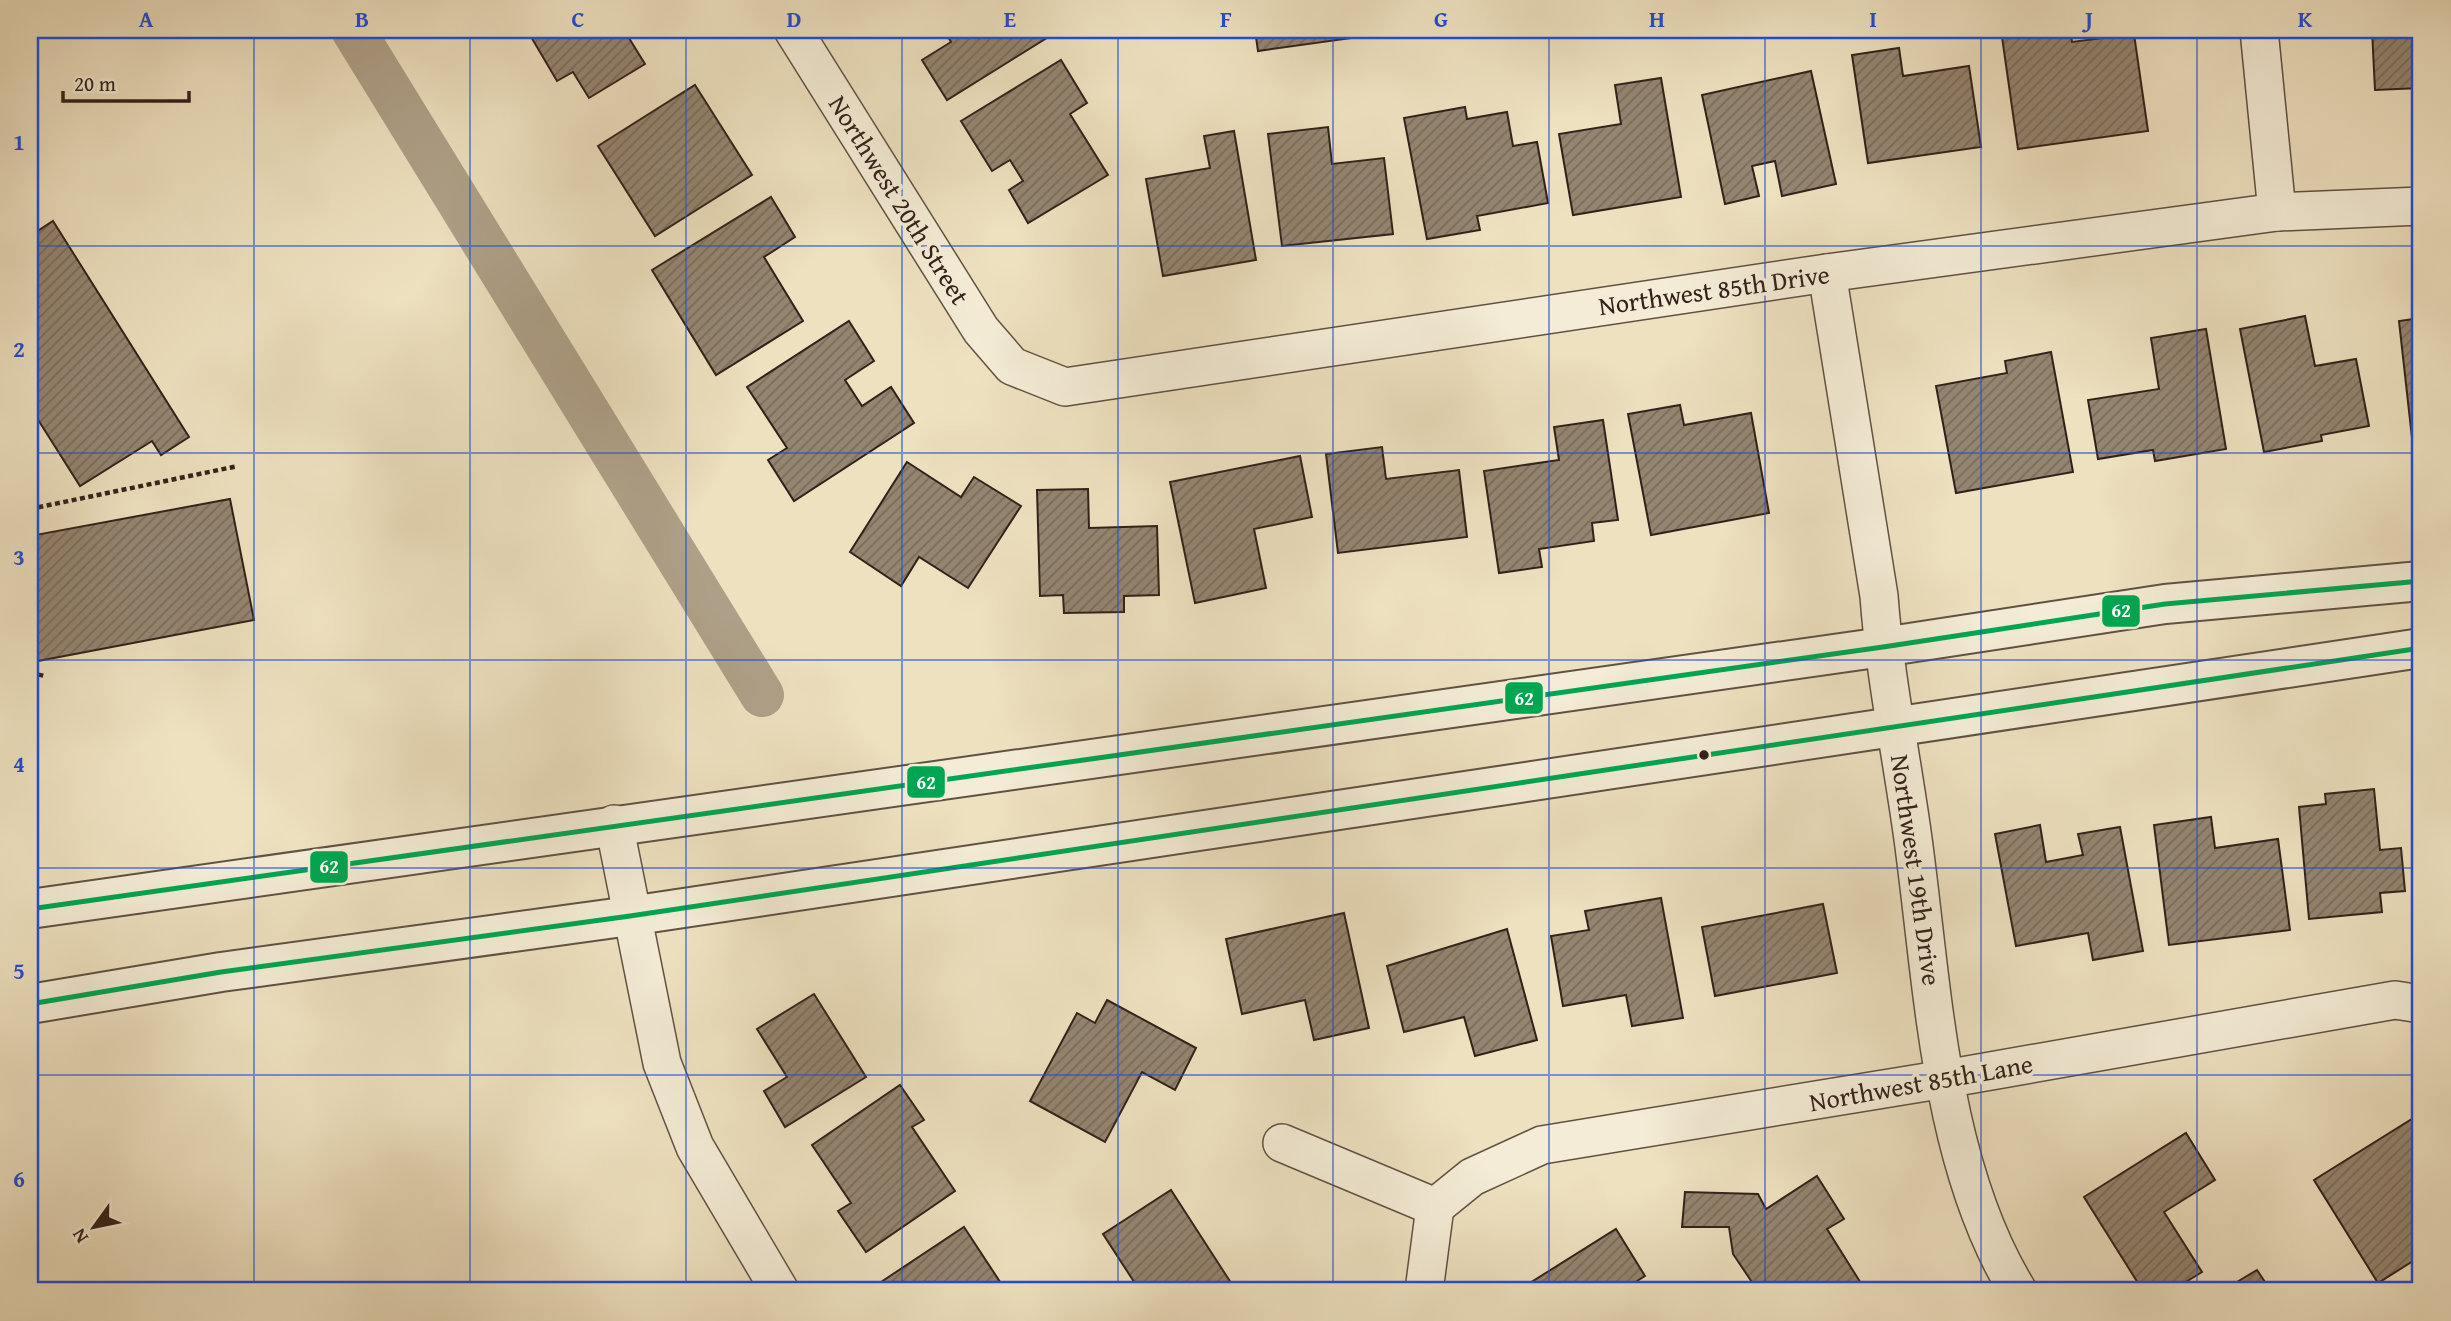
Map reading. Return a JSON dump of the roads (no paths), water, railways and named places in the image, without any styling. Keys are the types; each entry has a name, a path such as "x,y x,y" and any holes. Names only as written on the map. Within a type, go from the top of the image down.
{"street":[{"name":"Northwest 20th Street","path":"793,30 981,330 1012,366"},
{"path":"2259,30 2277,212"},
{"name":"Northwest 85th Drive","path":"1012,366 1065,387 1827,273 2277,212 2421,206"},
{"name":"Northwest 19th Drive","path":"1827,273 1879,596 1883,647 1905,780 1945,1079 1971,1187 2001,1263 2018,1291"},
{"path":"30,908 203,887 614,824 1883,647 2165,604 2421,581"},
{"path":"30,1004 221,972 630,916 2421,649"},
{"path":"614,824 630,916 662,1063 702,1159 780,1291"},
{"name":"Northwest 85th Lane","path":"1435,1207 1472,1177 1542,1145 1945,1079 2395,1000 2421,1004"},
{"path":"1282,1143 1435,1207 1424,1291"}],"waterway":[{"path":"353,30 762,695"}]}
